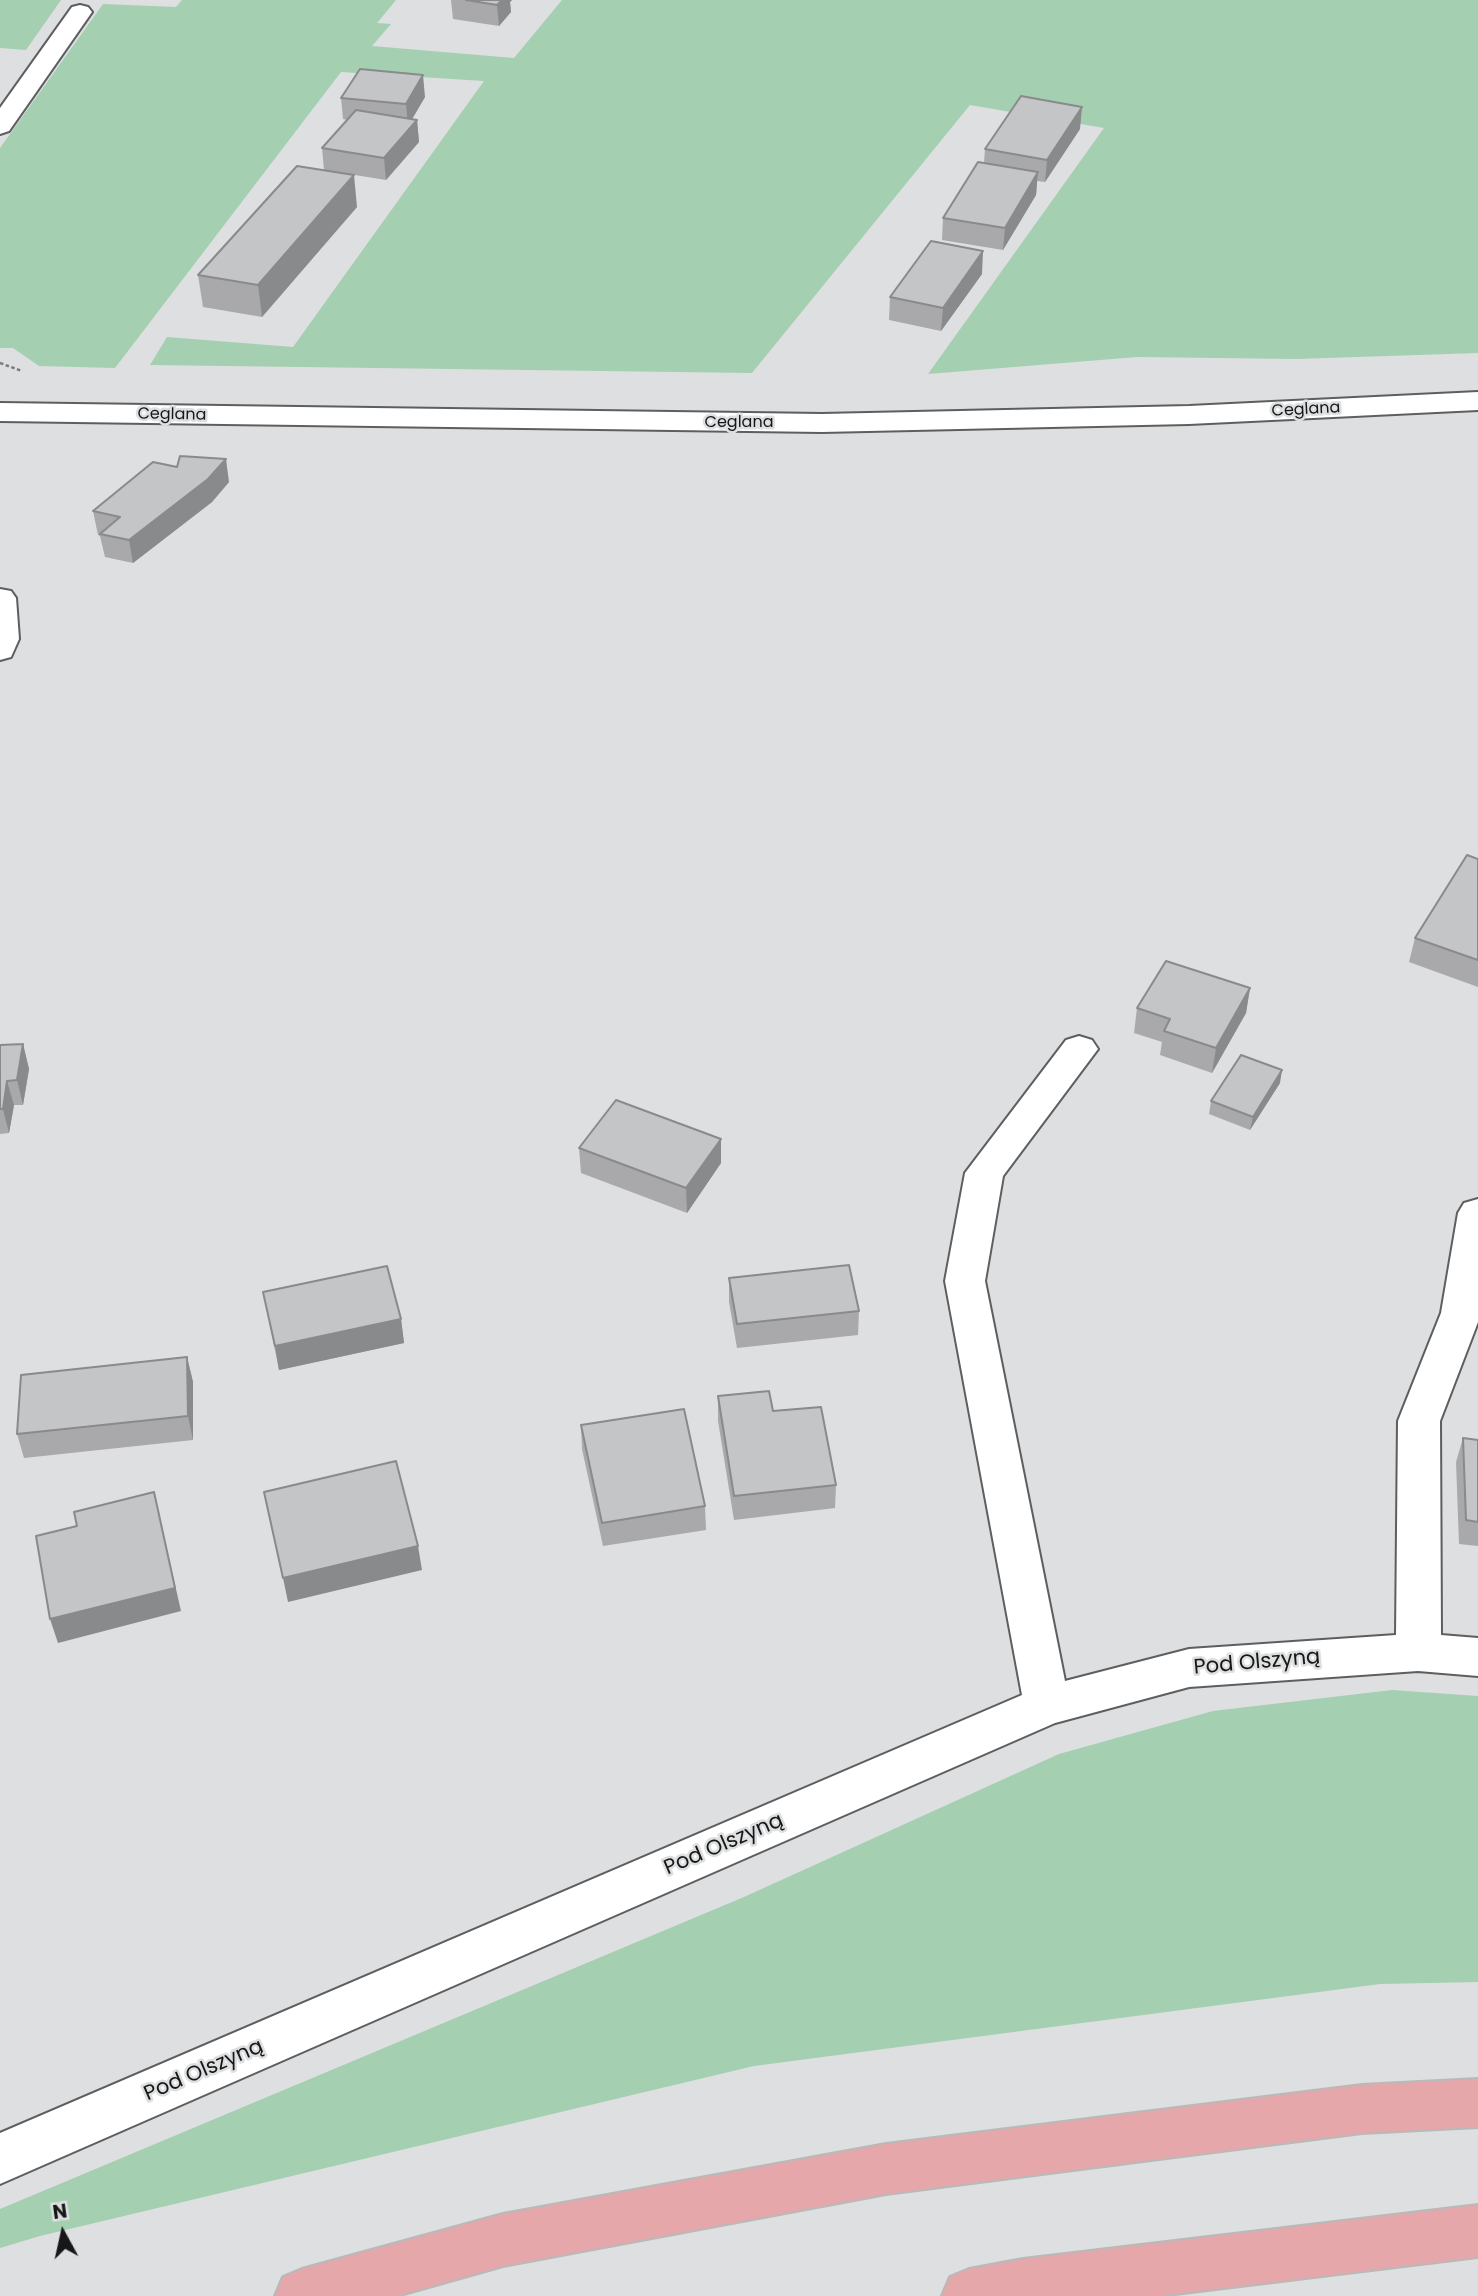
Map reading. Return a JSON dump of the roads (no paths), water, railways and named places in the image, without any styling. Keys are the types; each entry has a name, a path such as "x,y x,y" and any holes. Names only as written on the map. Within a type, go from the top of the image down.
{"main road":[{"path":"302,2296 503,2240 886,2169 1362,2109 1478,2103"},
{"path":"969,2296 1036,2284 1478,2231"}],"street":[{"path":"0,126 80,12"},
{"name":"Ceglana","path":"0,412 822,423 1175,416 1478,401"},
{"path":"0,598 3,639 0,650"},
{"path":"1047,1705 965,1281 984,1173 1079,1049"},
{"path":"1418,1652 1419,1421 1461,1313 1478,1213"},
{"name":"Pod Olszyną","path":"0,2160 1047,1705 1189,1668 1418,1652 1478,1657"}]}
